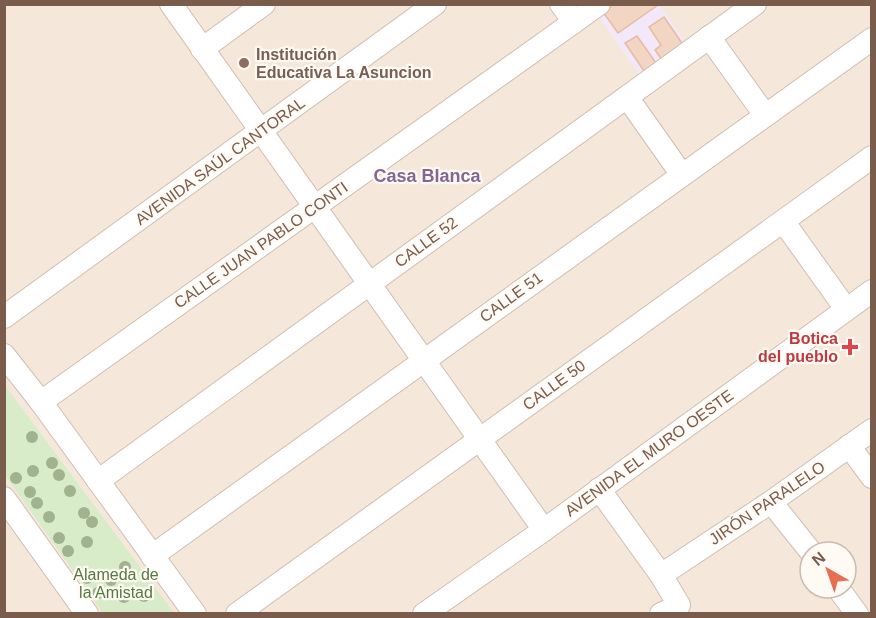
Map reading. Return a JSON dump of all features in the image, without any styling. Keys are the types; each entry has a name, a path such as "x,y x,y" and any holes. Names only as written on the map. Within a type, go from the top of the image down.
{"street":[{"path":"171,4 544,530"},
{"path":"202,49 264,4"},
{"name":"AVENIDA SAÚL CANTORAL","path":"4,317 435,4"},
{"name":"CALLE JUAN PABLO CONTI","path":"41,402 315,207 567,13 599,4"},
{"name":"CALLE 52","path":"98,481 755,4"},
{"path":"709,37 765,115"},
{"name":"CALLE 51","path":"152,556 872,39"},
{"path":"627,97 682,175"},
{"name":"CALLE 50","path":"237,614 872,157"},
{"path":"783,221 846,309"},
{"name":"AVENIDA EL MURO OESTE","path":"424,614 544,530 872,291"},
{"path":"4,355 41,402 195,614"},
{"name":"JIRÓN PARALELO","path":"662,575 771,502 872,430"},
{"path":"849,446 872,477"},
{"path":"599,489 662,575 670,609"},
{"path":"4,498 83,612"},
{"path":"771,502 801,540"},
{"path":"847,600 857,614"}],"shaded area":[{"path":"4,5 871,5 871,613 5,613"},
{"path":"606,5 659,5 689,46 643,79 595,12"}],"green space":[{"name":"Alameda de la Amistad","path":"4,384 174,613 103,613 5,475"}],"building":[{"path":"614,4 658,5 618,33 603,12"},
{"path":"664,17 684,46 662,60 655,50 661,45 649,27"},
{"path":"637,36 656,63 644,71 625,43"}],"place":[{"name":"Institución Educativa La Asuncion","path":"244,63"},
{"name":"Botica del pueblo","path":"850,347"}],"district":[{"name":"Casa Blanca","path":"427,176"}]}
